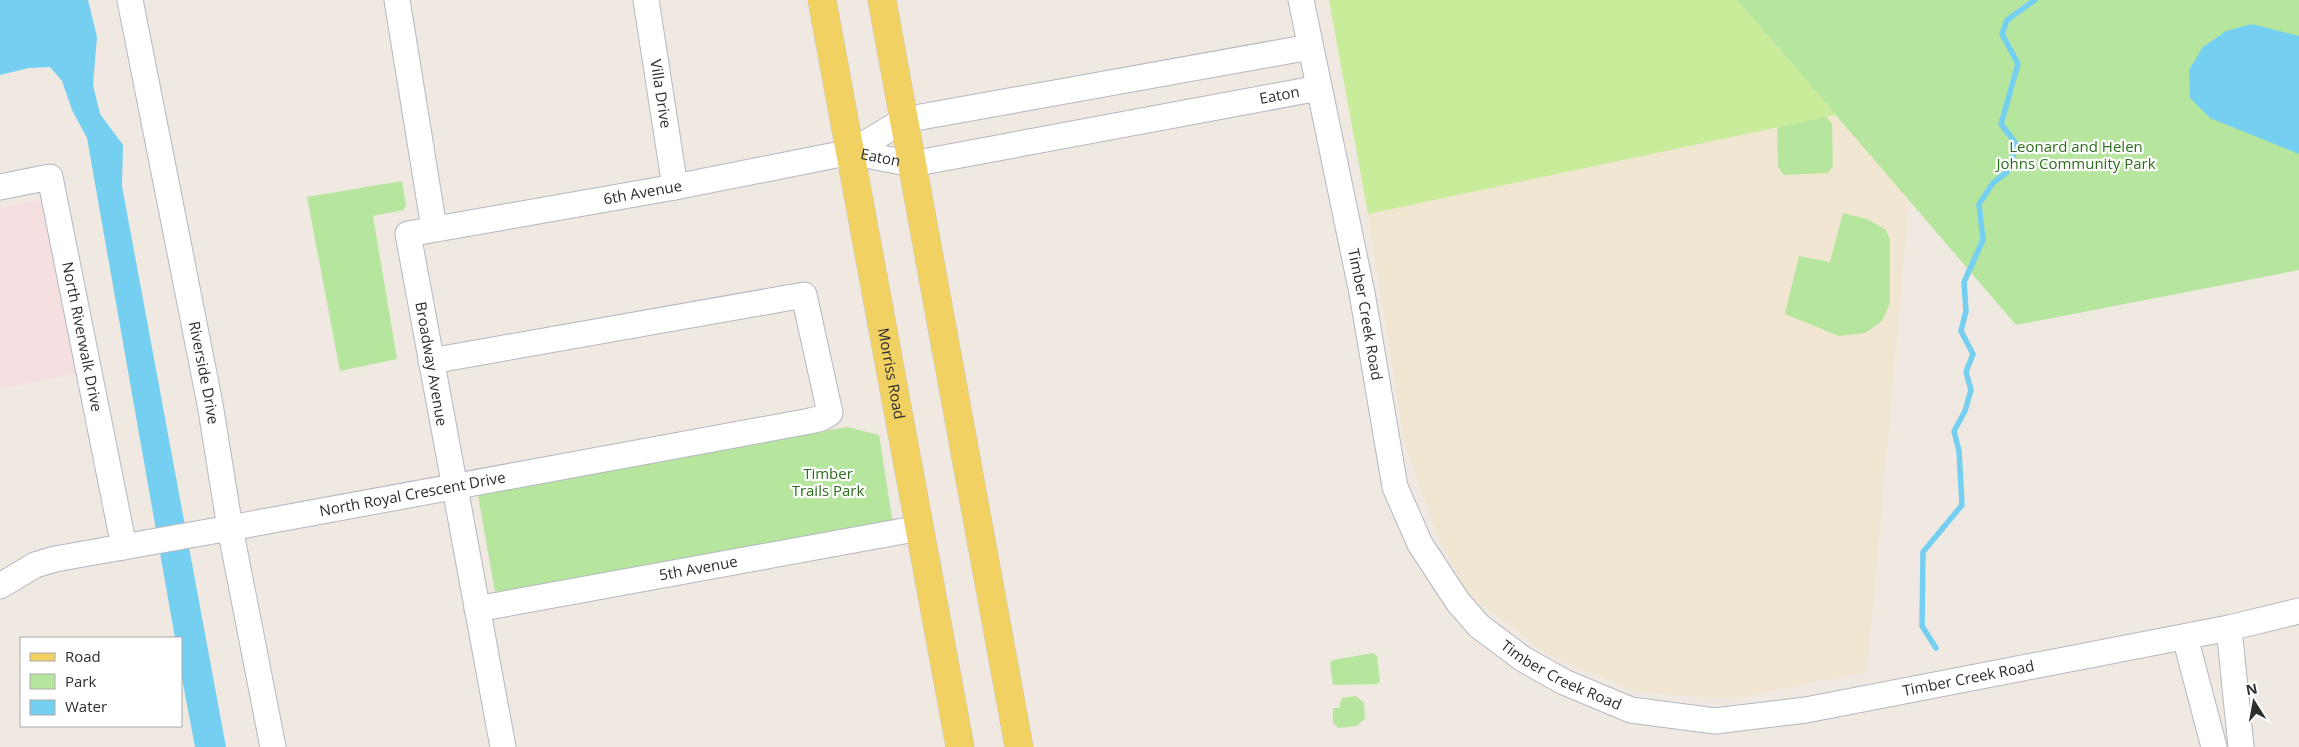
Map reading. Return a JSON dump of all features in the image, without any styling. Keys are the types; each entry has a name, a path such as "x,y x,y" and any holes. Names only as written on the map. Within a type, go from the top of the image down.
{"main road":[{"name":"Morriss Road","path":"822,0 960,747"},
{"path":"882,0 1019,747"}],"street":[{"name":"Riverside Drive","path":"130,0 210,404 218,530 273,747"},
{"path":"397,0 434,228"},
{"name":"Villa Drive","path":"646,0 675,187"},
{"name":"Timber Creek Road","path":"1301,0 1362,294 1395,487 1420,544 1458,602 1478,626 1523,659 1564,682 1632,710 1714,721 1806,710 2185,637 2299,611"},
{"name":"Eaton","path":"851,152 904,120 1310,47"},
{"name":"Eaton","path":"851,152 912,164 1319,88"},
{"name":"6th Avenue","path":"434,228 675,187 851,152"},
{"name":"North Riverwalk Drive","path":"0,186 50,178 124,546"},
{"name":"Broadway Avenue","path":"434,228 408,234 503,747"},
{"name":"North Royal Crescent Drive","path":"0,586 35,566 55,559 822,418 830,413 804,295 431,360"},
{"name":"5th Avenue","path":"477,609 920,528"},
{"path":"2229,628 2241,747"},
{"path":"2185,637 2214,747"}],"shaded area":[{"path":"1836,115 1909,200 1867,672 1734,698 1690,697 1632,690 1549,655 1466,592 1436,531 1404,442 1368,214"},
{"path":"45,199 84,372 0,389 0,207"}],"green space":[{"path":"1329,0 1737,0 1836,115 1368,214"},
{"name":"Leonard and Helen Johns Community Park","path":"1737,0 2299,0 2299,270 2016,325"},
{"path":"1822,113 1832,123 1833,166 1828,173 1784,175 1778,167 1777,120"},
{"path":"402,181 406,205 403,210 373,216 397,359 340,371 307,197"},
{"path":"1843,213 1867,219 1886,230 1890,240 1890,303 1882,321 1865,333 1839,336 1785,314 1799,256 1830,262"},
{"name":"Timber Trails Park","path":"847,427 879,435 893,524 495,592 478,495"},
{"path":"1373,653 1377,656 1380,682 1377,684 1333,685 1330,663 1333,660"},
{"path":"1356,696 1364,703 1365,718 1357,726 1338,728 1333,723 1333,708 1339,708 1342,698"}],"water":[{"path":"0,0 88,0 97,37 93,85 100,114 123,145 122,186 226,747 195,747 182,678 182,637 175,637 87,138 72,110 62,81 50,67 29,68 0,75"},
{"path":"2252,24 2299,36 2299,154 2210,118 2190,98 2189,70 2203,47 2226,31"}],"waterway":[{"path":"1936,648 1922,626 1923,552 1962,505 1959,451 1954,431 1965,411 1971,390 1966,372 1973,354 1961,331 1966,311 1964,282 1983,240 1979,204 1993,183 2007,172 2017,145 2001,124 2018,64 2002,34 2007,20 2035,0"}]}
